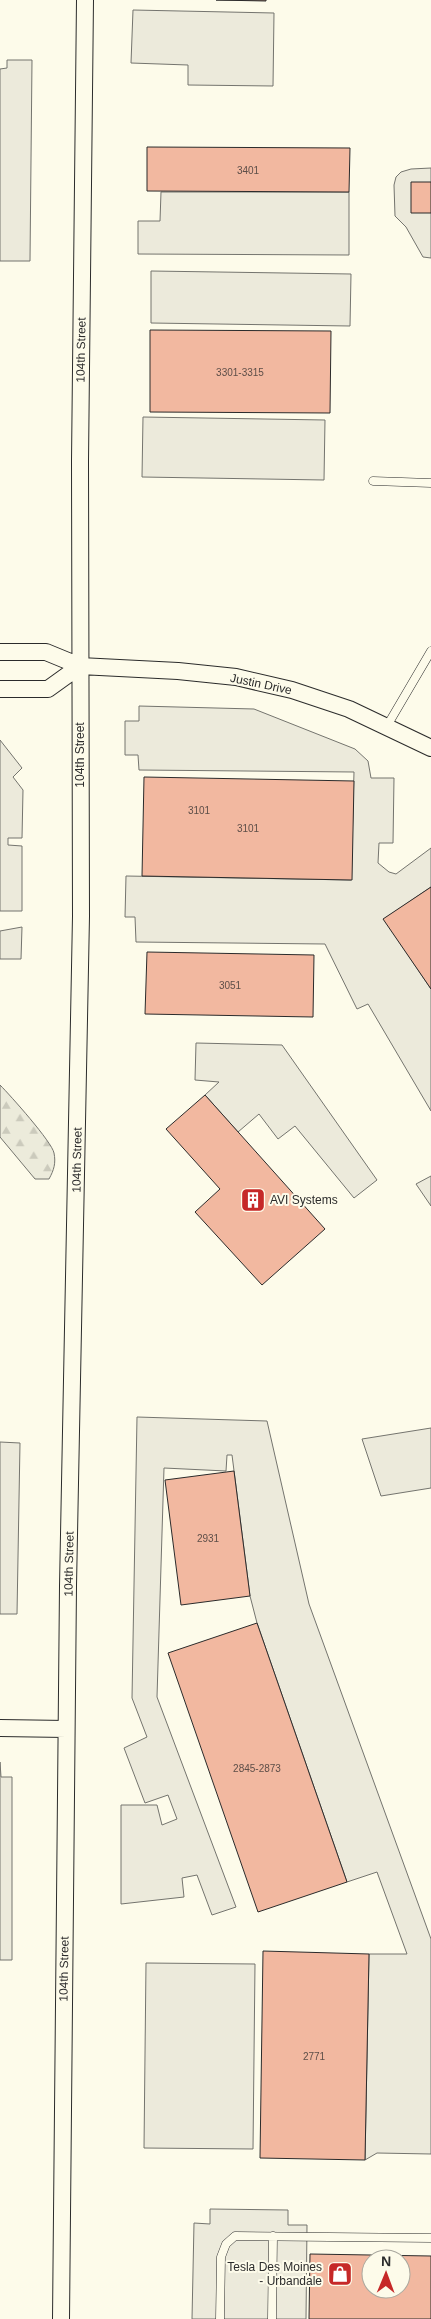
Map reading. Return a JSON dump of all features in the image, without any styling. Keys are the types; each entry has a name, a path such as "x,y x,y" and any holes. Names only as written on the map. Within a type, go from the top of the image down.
{"street":[{"name":"104th Street","path":"61,2319 66,1729 81,916 80,666 86,0"},
{"name":"Justin Drive","path":"0,652 46,652 80,666 178,671 236,677 292,690 349,709 431,748"},
{"path":"0,688 48,689 80,666"},
{"path":"0,1728 66,1729"}],"lane":[{"path":"373,481 431,483"},
{"path":"387,726 431,651"},
{"path":"220,2319 221,2257 226,2244 235,2236 431,2238"},
{"path":"272,2319 273,2236"}],"green space":[{"path":"0,1085 52,1147 55,1163 49,1179 35,1179 0,1137"}],"shaded area":[{"path":"133,10 274,13 273,86 188,85 188,65 131,63"},
{"path":"7,60 32,60 30,261 0,261 0,69 7,68"},
{"path":"431,168 431,258 423,257 406,227 395,216 394,185 396,177 401,172 411,169"},
{"path":"161,192 349,192 349,255 138,254 138,221 160,221"},
{"path":"151,271 351,274 350,326 151,323"},
{"path":"143,417 325,420 324,480 142,477"},
{"path":"139,706 254,709 355,749 368,761 371,778 394,778 393,843 379,843 378,863 389,872 396,874 431,848 431,887 384,919 431,989 431,1111 368,1004 357,1009 325,944 136,942 135,917 125,917 126,876 351,880 354,772 139,770 138,755 125,755 125,721 139,721"},
{"path":"0,740 22,768 13,777 23,790 22,838 8,838 8,845 22,846 22,911 0,911"},
{"path":"22,927 21,959 0,959 0,931"},
{"path":"196,1043 282,1045 377,1180 354,1198 295,1126 278,1139 259,1114 238,1132 205,1095 219,1082 195,1080"},
{"path":"431,1176 431,1206 416,1184"},
{"path":"137,1417 267,1421 309,1604 431,1939 431,2154 377,2153 365,2160 369,1954 407,1954 377,1872 347,1882 257,1623 250,1596 232,1455 227,1455 226,1471 164,1468 157,1697 236,1907 212,1915 197,1875 182,1878 184,1897 121,1904 121,1805 157,1805 162,1825 177,1819 168,1795 145,1803 124,1748 147,1737 132,1698"},
{"path":"431,1428 431,1488 381,1496 362,1439"},
{"path":"0,1442 20,1443 17,1614 0,1614"},
{"path":"0,1762 1,1777 12,1777 12,1960 0,1960"},
{"path":"146,1963 255,1964 253,2149 144,2148"},
{"path":"210,2209 288,2210 288,2225 307,2225 306,2319 192,2319 194,2223 210,2224"}],"building":[{"path":"216,0 266,0 266,1"},
{"path":"147,147 350,148 349,192 147,191"},
{"path":"411,182 431,182 431,213 411,213"},
{"path":"150,330 331,331 330,413 150,412"},
{"path":"144,777 354,781 352,880 142,876"},
{"path":"431,887 431,989 383,919"},
{"path":"147,952 314,955 313,1017 145,1014"},
{"name":"AVI Systems","path":"205,1095 325,1229 262,1285 195,1212 220,1189 166,1129"},
{"path":"234,1471 250,1596 181,1605 165,1480"},
{"path":"257,1623 347,1882 258,1912 168,1653"},
{"path":"263,1951 369,1954 365,2160 260,2158"},
{"name":"Tesla Des Moines - Urbandale","path":"310,2254 361,2255 361,2299 411,2299 411,2256 431,2256 431,2319 309,2319"}],"place":[{"name":"AVI Systems","path":"253,1200"},
{"name":"Tesla Des Moines - Urbandale","path":"340,2274"}]}
